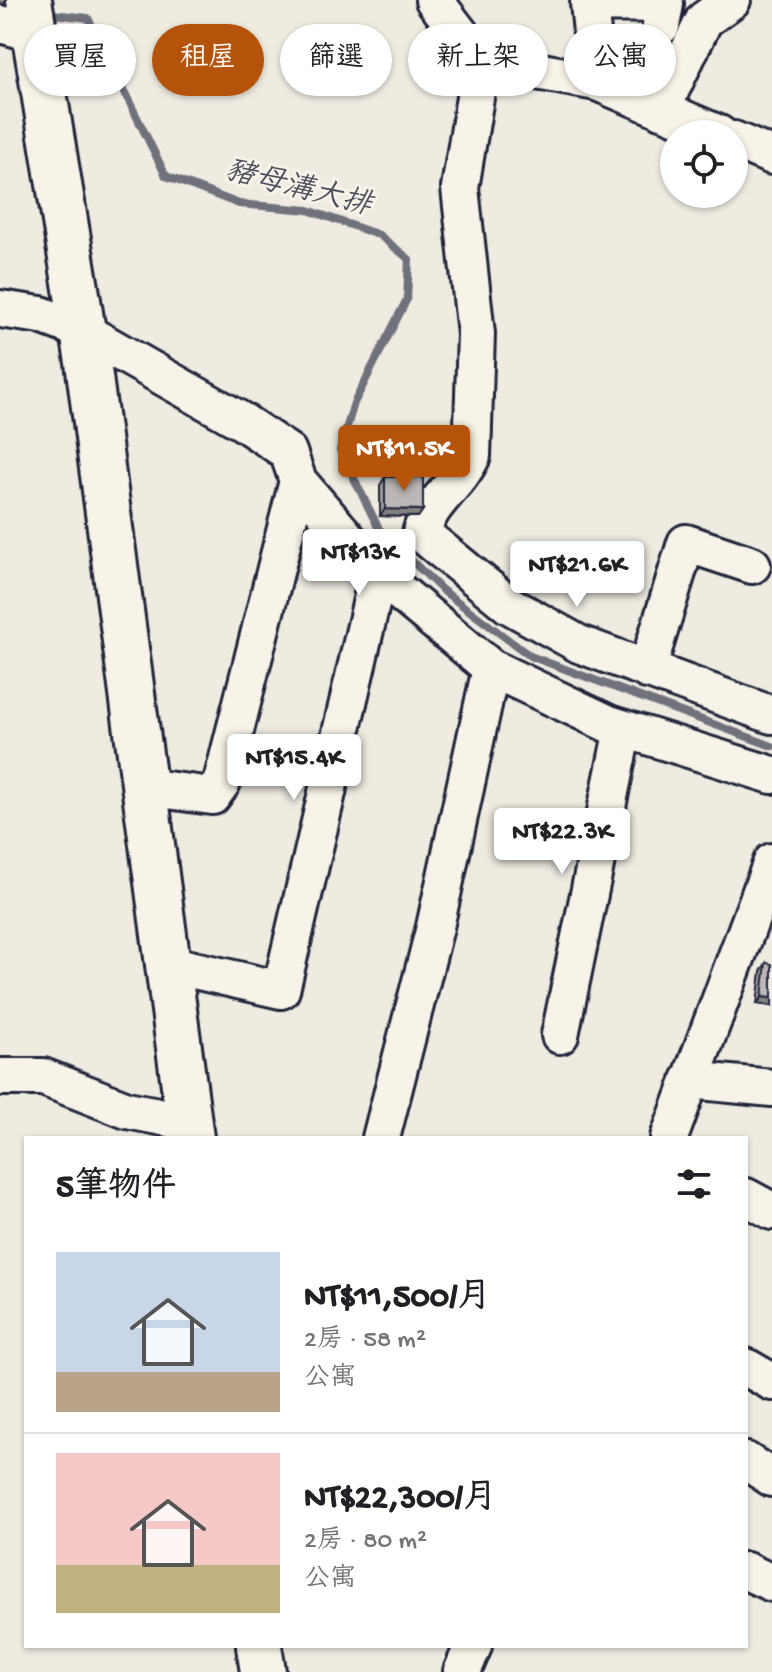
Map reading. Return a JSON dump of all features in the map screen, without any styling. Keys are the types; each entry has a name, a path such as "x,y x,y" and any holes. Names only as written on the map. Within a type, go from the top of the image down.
{"main road":[{"path":"24,20 81,330 190,1130"},
{"path":"259,1648 263,1672"}],"street":[{"path":"434,0 452,24"},
{"path":"661,110 704,20 732,0"},
{"path":"591,24 589,3 665,4 661,24"},
{"path":"475,96 460,188 476,334 472,456 465,471 427,512 421,533 509,605 579,644 772,715"},
{"path":"629,96 685,120"},
{"path":"748,146 772,156"},
{"path":"0,309 41,315 81,330 243,422 288,452 298,481 378,574 491,668 623,729 772,775"},
{"path":"144,787 212,796 222,782 298,481"},
{"path":"647,670 686,543 752,565"},
{"path":"168,964 281,990 378,574"},
{"path":"382,1136 435,927 491,668"},
{"path":"560,1035 623,729"},
{"path":"670,1136 772,862"},
{"path":"0,1077 43,1077 127,1110 190,1130"},
{"path":"690,1080 772,1088"},
{"path":"748,1198 772,1211"},
{"path":"748,1368 772,1382"},
{"path":"748,1462 772,1478"},
{"path":"748,1572 772,1583"},
{"path":"462,1672 472,1648"}],"building":[{"path":"385,477 423,477 423,510 385,509"},
{"path":"766,963 772,964 772,998 762,997"}],"waterway":[{"name":"豬母溝大排","path":"0,4 15,7"},
{"name":"豬母溝大排","path":"44,13 88,18 166,176 239,204 308,210 379,235 409,259 407,299 354,403 340,450 379,529 442,590 530,656 772,746"}]}
